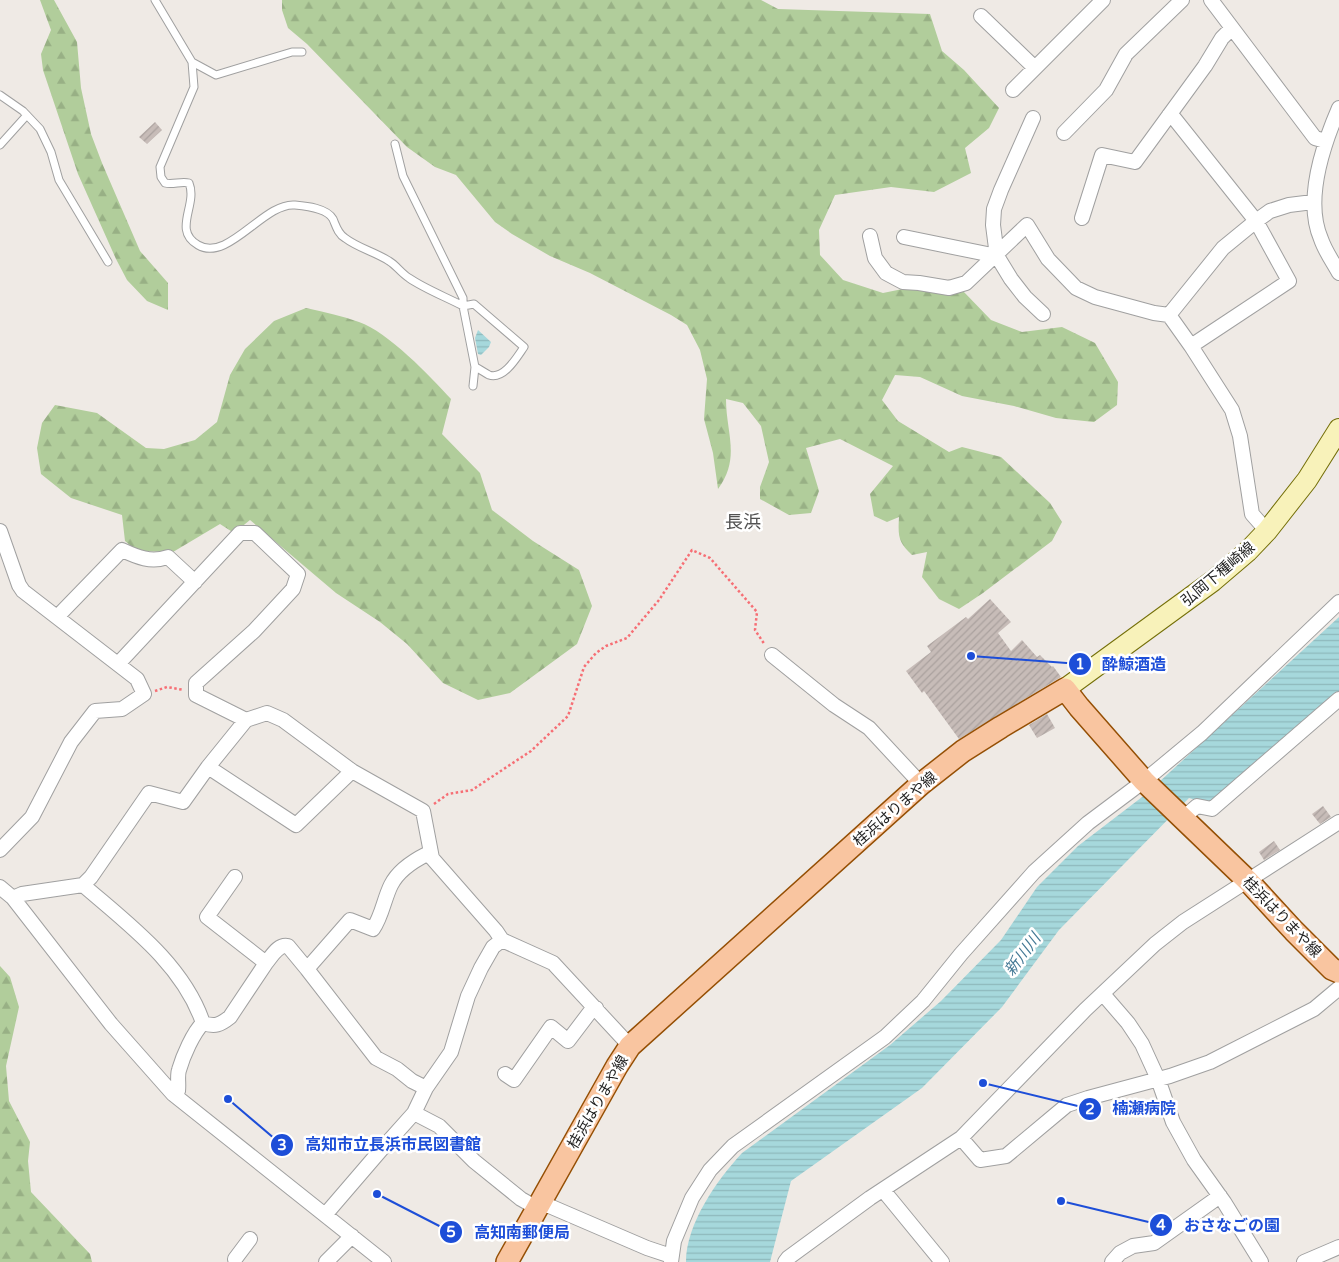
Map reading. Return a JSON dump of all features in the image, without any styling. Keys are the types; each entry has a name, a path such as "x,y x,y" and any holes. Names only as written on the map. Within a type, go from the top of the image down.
{"main road":[{"name":"弘岡下種崎線","path":"1066,689 1213,581 1247,552 1267,531 1307,480 1339,429"},
{"name":"桂浜はりまや線","path":"507,1262 630,1046 921,784 963,751 1066,689 1079,707 1147,783 1248,881 1332,969 1339,972"}],"street":[{"path":"1013,90 1103,0"},
{"path":"1064,133 1106,90 1126,54 1182,0"},
{"path":"1211,0 1315,138 1325,141"},
{"path":"981,16 1035,68"},
{"path":"1082,218 1102,155 1135,162 1205,66 1222,38 1232,28"},
{"path":"1339,108 1325,141 1313,202 1320,238 1339,273"},
{"path":"1169,114 1256,220 1288,281 1191,346"},
{"path":"1033,118 1001,190 994,210 993,225 996,256 1025,297 1043,314"},
{"path":"1169,315 1223,248 1256,220 1270,211 1289,205 1313,202"},
{"path":"870,236 875,258 886,272 903,282 949,288 966,283 1027,225 1048,259 1076,288 1095,298 1169,315 1232,410 1240,436 1252,514 1267,531"},
{"path":"904,237 996,256"},
{"path":"0,531 5,558 23,591 137,679 144,694 122,709 95,711 71,742 32,817 0,850"},
{"path":"118,664 240,533 255,533 298,574 293,589 254,631 196,683 196,695 246,720"},
{"path":"57,617 122,550 141,559 159,560 168,557 195,582"},
{"path":"414,1113 439,1126 474,1161 521,1199 538,1208 547,1205 671,1259 677,1234 692,1198 710,1170 732,1146 885,1037 923,1001 1034,872 1088,823 1147,783 1339,602"},
{"path":"772,655 834,705 869,728 921,784"},
{"path":"1179,816 1197,806 1212,809 1339,699"},
{"path":"13,898 22,894 83,885 91,877 149,793 183,802 246,720 267,713 283,720 352,771 423,811 432,858"},
{"path":"208,767 296,825 352,771"},
{"path":"785,1262 796,1252 883,1190 961,1138 1084,1010 1155,944 1183,922 1339,822"},
{"path":"307,969 350,920 373,929 378,922 390,886 397,876 427,854 502,940 553,964 630,1046"},
{"path":"235,877 207,917 266,962"},
{"path":"83,885 136,931 176,972 200,1014 203,1023"},
{"path":"0,887 13,898 111,1024 173,1094 384,1262"},
{"path":"325,1216 414,1113 426,1088 451,1052 468,996 480,968 493,947 502,940"},
{"path":"203,1023 214,1026 221,1024 230,1017 266,962 279,947 288,946 376,1058 426,1088"},
{"path":"961,1138 980,1160 1006,1156 1068,1105 1158,1080 1210,1062 1314,1009 1339,988"},
{"path":"1103,994 1128,1023 1142,1044 1158,1080 1173,1122 1194,1160 1220,1196 1261,1262"},
{"path":"505,1074 514,1080 551,1027 568,1040 590,1012 596,1008"},
{"path":"173,1094 178,1091 178,1072 196,1030 203,1023"},
{"path":"883,1190 942,1262"},
{"path":"1112,1262 1120,1252 1133,1246 1154,1243 1220,1196"},
{"path":"326,1262 352,1236"},
{"path":"235,1261 250,1239"},
{"path":"1304,1262 1339,1247"}],"lane":[{"path":"156,0 192,62 194,88 160,168 161,177 165,183 172,185 184,182 189,183 191,190 185,225 188,237 199,246 216,249 280,206 293,205 318,209 332,217 336,228 344,238 390,261 409,278 463,306 474,304 524,347 501,374 491,376 476,366"},
{"path":"192,62 216,75 292,52 302,52"},
{"path":"0,95 27,115 40,130 51,152 59,180 108,262"},
{"path":"0,145 27,115"},
{"path":"395,144 402,176 463,298 463,306 476,366 473,386"}],"path":[{"path":"423,811 448,794 472,790 531,751 568,716 584,667 596,653 606,646 627,638 659,600 692,550 710,558 757,612 755,630 772,655"},
{"path":"144,694 167,687 180,688 196,695"}],"green space":[{"path":"40,0 54,0 77,42 81,88 91,134 140,251 168,283 168,310 147,301 127,280 78,174 43,70 41,54 51,30"},
{"path":"282,0 761,0 778,9 930,14 942,51 964,70 999,108 989,128 965,148 971,173 934,192 891,187 835,195 819,230 820,255 843,280 883,293 922,285 963,291 991,320 1022,332 1062,327 1095,343 1118,382 1117,405 1094,422 1056,418 1014,406 962,396 920,377 895,375 882,400 898,421 949,452 962,447 1001,457 1050,503 1062,522 1052,541 959,609 939,599 922,577 927,552 912,555 904,546 899,534 899,517 887,522 874,516 870,494 893,466 840,439 806,448 819,491 811,513 789,515 760,499 760,487 769,462 761,426 743,403 726,399 731,456 725,478 718,489 713,453 704,419 707,379 700,350 687,325 590,273 550,256 495,222 456,175 435,167 407,147 307,44 288,28 282,10"},
{"path":"306,308 346,318 370,327 383,335 420,367 451,399 442,434 480,473 492,510 533,541 579,570 592,606 577,644 510,693 478,700 443,683 407,644 380,622 336,593 250,520 234,533 220,524 173,552 137,551 125,541 122,515 71,498 41,474 37,448 42,423 55,405 97,413 146,448 164,449 195,440 217,422 230,375 245,349 274,321"},
{"path":"0,966 10,977 19,1007 6,1066 9,1101 30,1142 28,1161 31,1192 90,1254 92,1262 0,1262"}],"water":[{"path":"478,330 491,342 481,355 478,354 475,338"},
{"name":"新川川","path":"1339,617 1339,691 1209,804 1189,798 1059,930 1002,1007 922,1088 791,1181 770,1262 686,1262 687,1248 697,1218 713,1189 742,1153 890,1045 941,1001 1001,940 1037,887 1078,846 1146,794"}],"building":[{"path":"155,122 162,130 147,144 139,137"},
{"path":"990,599 1011,622 998,633 1011,651 1022,640 1037,657 1040,655 1053,666 1061,677 959,739 924,691 922,693 906,671 931,652 927,646 966,617 968,619"},
{"path":"1047,714 1055,728 1037,738 1029,725"},
{"path":"1323,806 1331,817 1320,824 1312,814"},
{"path":"1274,841 1280,850 1264,860 1259,852"}],"place":[{"name":"酔鯨酒造","path":"971,656"},
{"name":"楠瀬病院","path":"983,1083"},
{"name":"高知市立長浜市民図書館","path":"228,1099"},
{"name":"高知南郵便局","path":"377,1194"},
{"name":"おさなごの園","path":"1061,1201"}],"district":[{"name":"長浜","path":"743,522"}]}
